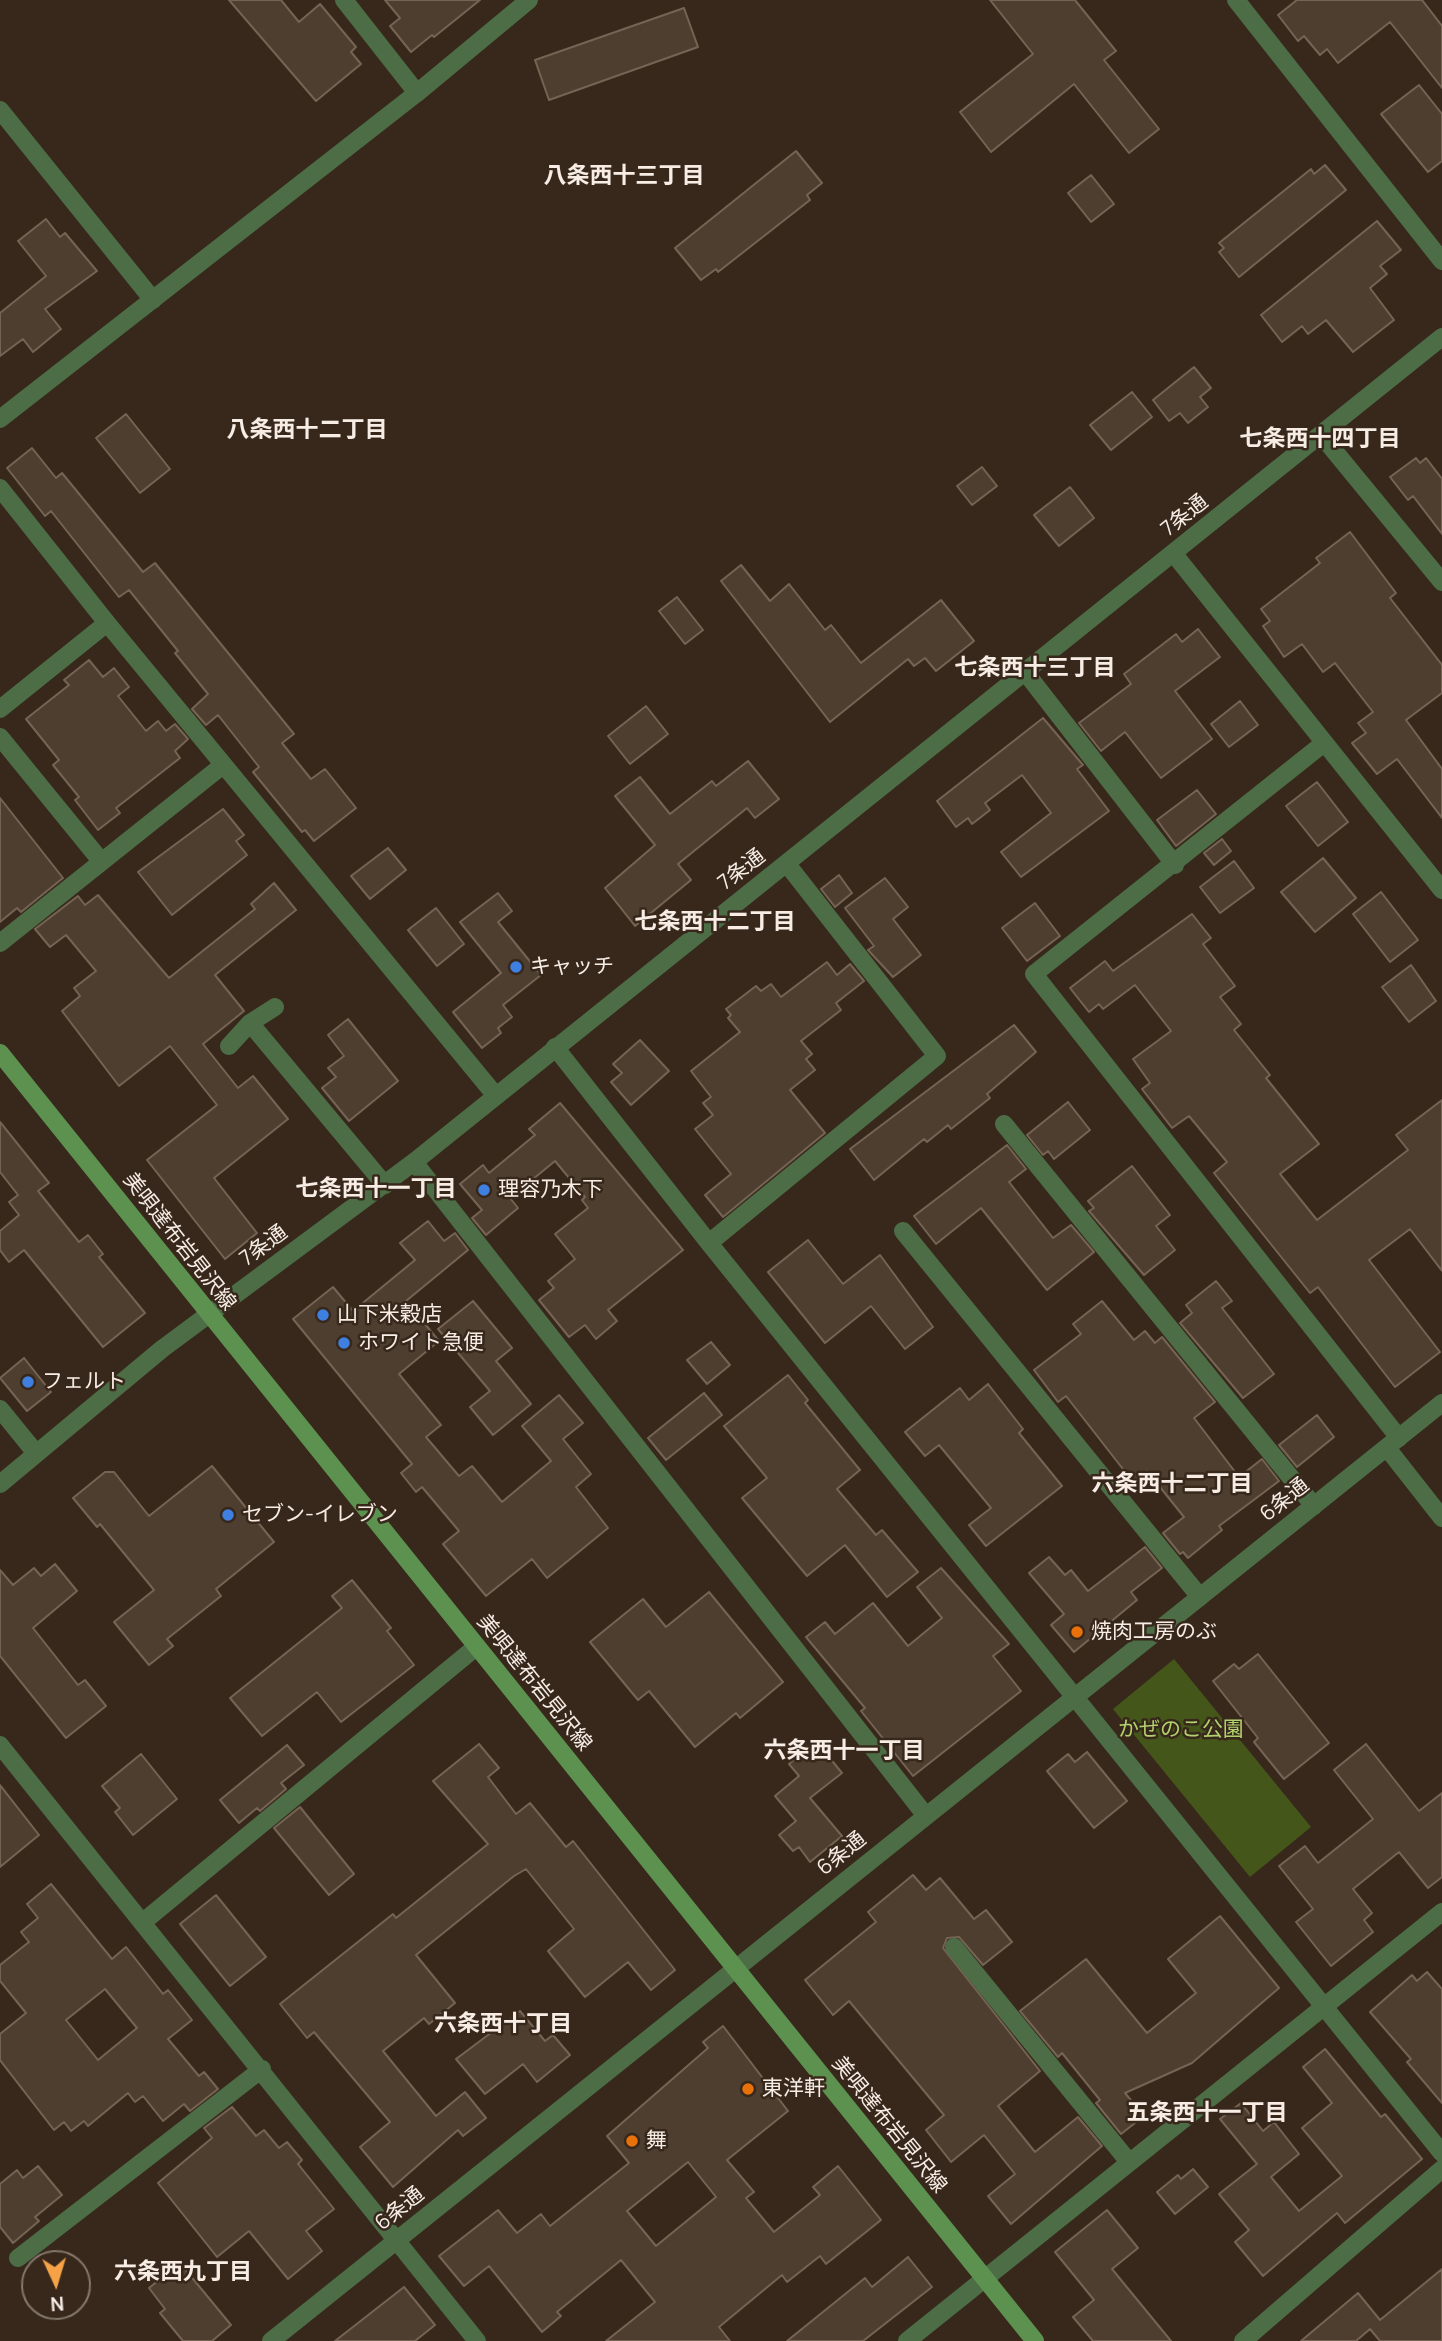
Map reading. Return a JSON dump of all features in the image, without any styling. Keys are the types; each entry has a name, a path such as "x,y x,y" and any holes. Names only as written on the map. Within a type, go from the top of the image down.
{"main road":[{"name":"美唄達布岩見沢線","path":"0,1053 208,1316 1035,2341"}],"street":[{"path":"344,0 417,93"},
{"path":"0,419 417,93 529,0"},
{"path":"1236,0 1442,261"},
{"path":"0,110 153,300"},
{"name":"7条通","path":"0,1484 35,1452 162,1349 414,1162 1322,436 1442,337"},
{"path":"1322,436 1442,582"},
{"path":"0,488 107,623 496,1096"},
{"path":"1174,554 1442,890"},
{"path":"0,709 107,623"},
{"path":"1026,673 1175,865"},
{"path":"0,737 101,861"},
{"path":"1324,743 1175,865 1034,974 1393,1443 1442,1518"},
{"path":"0,943 223,765"},
{"path":"709,1243 937,1056 788,864"},
{"path":"229,1046 250,1023 275,1007"},
{"path":"250,1023 385,1185"},
{"path":"555,1047 709,1243 1076,1695 1442,2154"},
{"path":"1004,1124 1314,1506"},
{"path":"414,1162 926,1816"},
{"path":"903,1231 1200,1597"},
{"name":"6条通","path":"271,2341 1442,1403"},
{"path":"0,1409 35,1452"},
{"path":"143,1922 477,1647"},
{"path":"0,1745 477,2341"},
{"path":"907,2341 1442,1912"},
{"path":"954,1947 1129,2162"},
{"path":"18,2258 262,2070"},
{"path":"1242,2341 1442,2169"}],"green space":[{"name":"かぜのこ公園","path":"1174,1659 1311,1827 1250,1877 1113,1709"}],"building":[{"path":"229,0 281,0 299,22 320,4 356,47 351,52 361,64 316,101"},
{"path":"385,0 480,0 411,52 390,26 400,18"},
{"path":"990,0 1075,0 1116,51 1104,60 1159,129 1129,153 1074,84 991,152 960,112 1033,54"},
{"path":"1297,0 1422,0 1442,26 1442,88 1390,22 1338,63 1327,49 1320,55 1304,36 1298,41 1278,15"},
{"path":"684,8 698,47 549,100 535,60"},
{"path":"1419,85 1442,114 1442,161 1428,172 1381,114"},
{"path":"796,151 822,183 807,195 810,200 718,272 716,269 701,280 675,248"},
{"path":"1325,165 1346,190 1239,277 1219,252 1224,248 1219,243 1311,169 1314,174"},
{"path":"1091,175 1114,204 1091,222 1068,193"},
{"path":"46,219 60,237 65,233 97,271 45,309 61,329 33,352 23,339 0,356 0,313 46,276 18,241"},
{"path":"1377,221 1401,250 1380,266 1387,274 1370,288 1394,320 1353,352 1326,320 1308,334 1302,326 1282,342 1261,315"},
{"path":"1194,367 1211,388 1200,397 1208,407 1188,423 1180,413 1169,421 1153,400"},
{"path":"1132,392 1152,417 1111,450 1090,425"},
{"path":"126,414 170,469 140,493 96,438"},
{"path":"32,448 56,478 62,473 143,572 155,563 294,734 282,743 311,779 325,769 356,808 314,841 305,830 302,832 253,772 259,767 218,715 206,725 192,709 208,694 175,653 178,651 129,590 119,597 51,511 45,516 7,468"},
{"path":"1416,458 1420,463 1426,458 1442,479 1442,534 1413,496 1408,500 1390,477"},
{"path":"982,467 997,486 972,505 957,486"},
{"path":"1070,487 1094,518 1059,546 1034,515"},
{"path":"1350,532 1396,593 1390,598 1442,665 1442,693 1406,720 1442,769 1442,818 1397,759 1377,774 1352,743 1366,733 1358,723 1373,712 1335,663 1323,672 1302,644 1284,657 1263,626 1270,621 1261,609 1320,563 1316,558"},
{"path":"741,565 770,601 789,584 825,630 831,625 861,663 941,600 974,641 936,671 925,658 914,666 908,659 830,722 721,581"},
{"path":"677,597 703,630 685,644 659,611"},
{"path":"1198,629 1220,657 1175,691 1212,739 1161,778 1125,732 1101,751 1079,723 1131,684 1124,674 1176,634 1182,642"},
{"path":"89,660 103,677 114,668 129,687 118,696 146,731 158,721 166,731 175,724 188,739 175,751 180,758 116,808 120,813 98,830 75,800 79,797 53,765 59,760 26,719 69,685 64,680"},
{"path":"1240,701 1258,725 1229,747 1211,724"},
{"path":"646,706 668,734 630,764 608,736"},
{"path":"1043,718 1083,765 1077,769 1109,811 1021,877 1001,852 1051,813 1022,775 985,803 990,810 972,824 968,818 956,827 937,801"},
{"path":"748,761 779,799 755,818 747,808 678,864 691,880 635,926 605,888 655,845 615,796 640,777 670,814 712,781 716,786"},
{"path":"1317,782 1348,822 1318,846 1286,806"},
{"path":"1197,790 1216,814 1176,846 1157,820"},
{"path":"0,798 63,878 21,912 17,908 0,922"},
{"path":"223,809 244,835 236,841 247,855 172,915 138,872"},
{"path":"1222,839 1231,851 1214,865 1204,853"},
{"path":"388,848 406,870 370,899 351,876"},
{"path":"1323,858 1356,898 1315,932 1281,892"},
{"path":"1234,861 1254,888 1220,913 1200,887"},
{"path":"839,875 852,893 835,907 821,889"},
{"path":"885,878 908,907 893,919 921,955 893,977 868,950 874,946 845,908"},
{"path":"274,883 296,910 215,975 244,1011 203,1044 238,1088 253,1076 288,1119 214,1178 257,1233 225,1259 147,1160 217,1105 170,1046 119,1086 62,1011 80,996 74,988 96,971 66,935 50,947 35,929 78,896 85,905 98,895 169,978 255,909 251,904"},
{"path":"1381,892 1418,940 1390,962 1353,914"},
{"path":"498,893 512,911 498,922 541,975 503,1005 512,1017 498,1028 501,1033 482,1048 453,1012 501,973 460,922"},
{"path":"1035,903 1060,936 1027,961 1002,928"},
{"path":"436,908 464,944 437,966 408,930"},
{"path":"1192,914 1211,938 1203,944 1235,986 1220,997 1241,1024 1234,1030 1270,1075 1266,1078 1319,1144 1280,1174 1317,1220 1408,1150 1396,1135 1442,1100 1442,1271 1410,1229 1369,1260 1440,1352 1395,1387 1318,1287 1310,1293 1214,1173 1227,1162 1189,1116 1172,1128 1142,1089 1150,1083 1133,1059 1171,1031 1135,985 1103,1009 1099,1004 1089,1012 1070,988 1105,961 1113,971"},
{"path":"827,962 837,975 850,964 864,981 836,1003 841,1010 801,1041 812,1054 806,1059 815,1070 790,1090 825,1133 723,1217 705,1195 731,1174 695,1129 713,1115 703,1103 711,1097 691,1071 740,1032 728,1018 731,1015 726,1009 756,986 761,991 771,984 781,997"},
{"path":"1411,965 1436,1001 1409,1022 1382,987"},
{"path":"348,1019 398,1081 349,1121 322,1088 336,1077 328,1068 344,1056 328,1035"},
{"path":"1014,1025 1036,1052 987,1094 990,1098 951,1129 948,1125 927,1142 924,1139 874,1180 850,1149"},
{"path":"640,1040 669,1071 631,1105 611,1082 622,1073 613,1064"},
{"path":"1068,1102 1090,1130 1054,1159 1048,1151 1043,1155 1027,1135"},
{"path":"560,1103 683,1250 608,1310 617,1321 596,1339 585,1325 569,1337 539,1300 554,1288 548,1281 575,1259 555,1234 588,1208 582,1200 585,1197 555,1161 510,1198 518,1208 486,1235 472,1218 482,1210 460,1184 483,1165 489,1173 535,1135 529,1129"},
{"path":"0,1122 49,1183 38,1191 79,1242 88,1235 103,1254 99,1257 145,1313 103,1347 24,1250 9,1262 0,1250 0,1231 19,1215 9,1202 18,1195 0,1172"},
{"path":"1007,1145 1026,1169 1009,1182 1053,1238 1071,1225 1094,1252 1047,1290 981,1208 936,1244 914,1216"},
{"path":"1132,1166 1170,1215 1156,1226 1175,1250 1144,1275 1089,1211 1094,1208 1088,1201"},
{"path":"428,1221 444,1241 455,1233 468,1250 406,1301 439,1341 399,1374 441,1425 426,1437 459,1476 472,1466 502,1502 551,1461 522,1426 559,1395 583,1423 563,1439 591,1474 576,1487 608,1528 547,1578 532,1559 486,1596 443,1544 459,1531 422,1487 416,1492 401,1473 412,1464 293,1319 333,1287 353,1311 415,1260 400,1243"},
{"path":"808,1240 843,1284 880,1255 933,1327 905,1349 871,1306 825,1343 768,1272"},
{"path":"1216,1281 1232,1301 1222,1308 1274,1374 1243,1398 1180,1323 1192,1313 1186,1305"},
{"path":"473,1301 512,1348 496,1361 531,1404 493,1435 470,1407 490,1391 438,1329"},
{"path":"1102,1301 1134,1340 1145,1331 1155,1343 1162,1337 1215,1402 1194,1418 1239,1477 1262,1459 1279,1481 1219,1526 1222,1530 1188,1558 1183,1552 1180,1554 1163,1533 1184,1517 1147,1471 1133,1482 1066,1396 1058,1402 1034,1370 1081,1334 1073,1324"},
{"path":"711,1342 730,1365 707,1384 687,1360"},
{"path":"24,1358 51,1392 27,1411 0,1378"},
{"path":"788,1375 808,1400 805,1403 860,1470 837,1489 876,1535 882,1530 918,1572 887,1597 845,1545 807,1576 742,1498 767,1478 724,1426"},
{"path":"988,1384 1023,1429 1019,1433 1062,1486 986,1546 969,1525 991,1508 939,1445 925,1456 905,1432 960,1388 969,1400"},
{"path":"704,1393 722,1415 666,1460 648,1438"},
{"path":"1317,1415 1334,1437 1297,1467 1279,1445"},
{"path":"212,1466 274,1542 216,1589 221,1596 167,1639 173,1646 149,1665 114,1622 154,1590 100,1524 97,1527 73,1498 105,1472 114,1472 149,1516"},
{"path":"1145,1547 1162,1568 1131,1592 1137,1600 1074,1652 1051,1625 1064,1614 1029,1573 1049,1557 1065,1575 1071,1570 1088,1591"},
{"path":"55,1564 77,1591 33,1628 78,1685 85,1680 106,1706 66,1738 0,1656 0,1570 13,1585 34,1568 41,1576"},
{"path":"941,1568 1009,1644 993,1656 1021,1691 913,1776 861,1711 865,1708 806,1637 825,1622 835,1634 873,1603 908,1646 942,1618 917,1587"},
{"path":"352,1580 391,1628 387,1631 414,1665 341,1722 317,1692 262,1736 230,1698 342,1608 332,1596"},
{"path":"709,1592 783,1682 740,1718 736,1713 695,1747 649,1691 638,1700 590,1642 643,1599 666,1627"},
{"path":"1258,1654 1329,1743 1284,1779 1254,1742 1258,1738 1213,1681 1234,1664 1239,1669"},
{"path":"816,1741 842,1773 810,1798 842,1836 810,1862 799,1847 793,1851 779,1835 796,1821 775,1796 799,1776 789,1764"},
{"path":"479,1744 499,1768 488,1777 516,1814 530,1803 566,1847 573,1841 675,1970 651,1990 628,1962 585,1997 548,1951 574,1929 526,1869 514,1876 416,1955 455,2003 429,2024 424,2018 383,2051 436,2116 465,2092 486,2118 463,2136 458,2130 393,2187 360,2147 390,2122 314,2032 307,2038 280,2004 393,1914 396,1918 488,1844 433,1781"},
{"path":"1366,1744 1419,1811 1442,1793 1442,1877 1428,1888 1399,1852 1353,1889 1372,1913 1364,1920 1373,1932 1331,1966 1296,1922 1313,1909 1279,1866 1305,1846 1318,1863 1373,1819 1334,1770"},
{"path":"287,1745 304,1765 281,1783 286,1789 260,1811 257,1808 239,1823 220,1800"},
{"path":"1087,1752 1127,1801 1094,1828 1047,1771 1068,1754 1075,1762"},
{"path":"141,1754 177,1799 133,1835 115,1812 120,1808 102,1786"},
{"path":"0,1785 39,1835 0,1867"},
{"path":"300,1807 354,1874 329,1895 274,1828"},
{"path":"913,1875 926,1890 940,1878 974,1919 986,1910 1012,1942 983,1965 959,1937 947,1938 943,1948 1040,2071 998,2106 1035,2152 1078,2117 1102,2146 1011,2224 988,2196 1015,2174 984,2135 951,2162 926,2130 944,2115 849,2001 833,2015 805,1980 876,1922 868,1912"},
{"path":"51,1884 112,1959 126,1947 163,1994 168,1990 192,2020 168,2039 199,2076 204,2072 218,2089 190,2111 184,2104 163,2121 143,2096 135,2102 128,2093 88,2126 84,2121 71,2131 64,2122 54,2130 0,2060 0,2034 26,2013 0,1981 0,1965 29,1942 21,1932 38,1918 27,1904","holes":["105,1989 137,2028 98,2060 66,2020"]},
{"path":"216,1895 266,1957 230,1986 180,1924"},
{"path":"1220,1916 1279,1988 1192,2063 1125,2093 1144,2116 1121,2134 1096,2103 1100,2100 1062,2053 1058,2057 1020,2011 1086,1959 1147,2033 1196,1993 1168,1959"},
{"path":"1427,1972 1442,1989 1442,2103 1407,2062 1411,2059 1370,2012 1412,1975 1417,1981"},
{"path":"520,2011 545,2041 553,2035 570,2055 537,2082 523,2064 485,2094 456,2059"},
{"path":"723,2026 788,2111 727,2160 754,2192 746,2198 774,2232 820,2195 813,2187 838,2166 881,2220 826,2264 820,2256 787,2282 782,2275 719,2327 730,2341 606,2341 655,2302 621,2260 557,2312 561,2316 542,2332 489,2266 464,2286 439,2256 498,2210 517,2233 541,2214 550,2226 629,2163 607,2136 708,2048 703,2042","holes":["688,2162 716,2197 656,2246 627,2211"]},
{"path":"1325,2049 1381,2117 1385,2114 1422,2159 1345,2223 1337,2213 1263,2276 1235,2242 1249,2230 1219,2194 1257,2164 1220,2119 1241,2103 1263,2131 1274,2122 1299,2154 1271,2177 1299,2211 1342,2176 1302,2128 1332,2103 1303,2067"},
{"path":"232,2107 256,2136 264,2130 279,2148 287,2142 302,2160 298,2164 334,2209 306,2231 322,2251 288,2279 249,2231 217,2257 158,2183 212,2138 204,2128"},
{"path":"38,2166 62,2195 35,2217 39,2221 13,2243 0,2227 0,2184 17,2170 23,2178"},
{"path":"1193,2169 1208,2187 1175,2214 1157,2192 1178,2175 1181,2179"},
{"path":"1107,2210 1138,2248 1112,2269 1171,2341 1093,2341 1073,2317 1094,2300 1055,2252"},
{"path":"908,2257 932,2287 863,2341 787,2341 865,2278 872,2287"},
{"path":"180,2263 231,2325 212,2341 183,2341 160,2313 165,2309 149,2288"},
{"path":"1442,2269 1442,2341 1380,2341 1370,2329 1356,2341 1301,2341 1358,2293 1380,2320"},
{"path":"404,2287 435,2325 415,2341 335,2341"}],"place":[{"name":"キャッチ","path":"516,967"},
{"name":"理容乃木下","path":"484,1190"},
{"name":"山下米穀店","path":"323,1315"},
{"name":"ホワイト急便","path":"344,1343"},
{"name":"フェルト","path":"28,1382"},
{"name":"セブン-イレブン","path":"228,1515"},
{"name":"焼肉工房のぶ","path":"1077,1632"},
{"name":"東洋軒","path":"748,2089"},
{"name":"舞","path":"632,2141"}],"district":[{"name":"八条西十三丁目","path":"624,177"},
{"name":"八条西十二丁目","path":"307,431"},
{"name":"七条西十四丁目","path":"1320,440"},
{"name":"七条西十三丁目","path":"1035,669"},
{"name":"七条西十二丁目","path":"715,923"},
{"name":"七条西十一丁目","path":"376,1190"},
{"name":"六条西十二丁目","path":"1172,1485"},
{"name":"六条西十一丁目","path":"844,1752"},
{"name":"六条西十丁目","path":"503,2025"},
{"name":"五条西十一丁目","path":"1207,2114"},
{"name":"六条西九丁目","path":"183,2273"}]}
